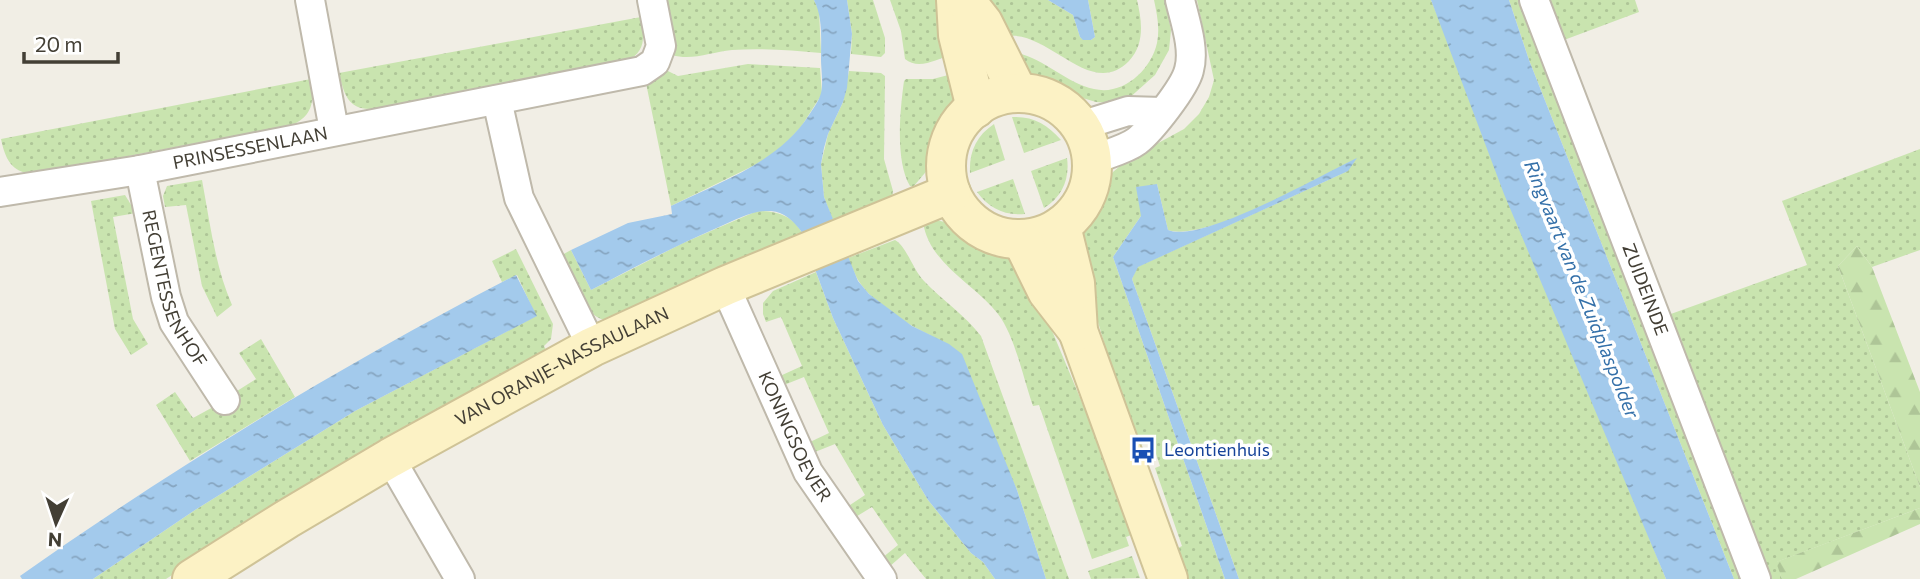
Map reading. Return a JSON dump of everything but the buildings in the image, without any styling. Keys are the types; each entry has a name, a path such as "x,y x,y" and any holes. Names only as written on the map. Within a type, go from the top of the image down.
{"main road":[{"path":"956,0 958,35 976,107"},
{"path":"965,0 983,23 1018,93"},
{"path":"1018,93 1036,95 1068,112 1086,143 1091,179 1075,214 1061,226 1042,236 1022,240 999,237 979,228 962,212 951,193 946,170 948,146 959,124 976,107 996,97 1018,93"},
{"name":"VAN ORANJE-NASSAULAAN","path":"192,579 390,458 592,347 725,286 951,193"},
{"path":"1061,226 1075,283 1078,331 1168,579"},
{"path":"1022,240 1047,291 1078,331"}],"street":[{"path":"310,0 334,130"},
{"name":"PRINSESSENLAAN","path":"0,192 140,170 642,71 655,62 661,46 652,0"},
{"path":"1086,143 1137,141 1173,102 1190,69 1190,49 1180,0"},
{"name":"ZUIDEINDE","path":"1534,0 1756,579"},
{"path":"497,100 522,206 592,347"},
{"name":"REGENTESSENHOF","path":"140,170 166,297 174,321 225,400"},
{"name":"KONINGSOEVER","path":"725,286 808,472 882,579"},
{"path":"390,458 460,579"}],"green space":[{"path":"664,0 814,0 819,10 821,53 754,49 694,57 672,55"},
{"path":"847,0 873,0 885,38 885,53 881,57 851,54 852,34"},
{"path":"890,0 936,0 951,54 922,64 905,59 901,31"},
{"path":"988,0 1048,0 1073,15 1080,37 1091,40 1095,37 1088,0 1137,0 1141,24 1138,47 1129,61 1115,71 1100,73 1085,69 1039,43 1024,37 1008,36"},
{"path":"1154,0 1165,0 1171,30 1169,50 1155,75 1127,100 1096,102 1069,94 1025,72 1017,53 1037,60 1074,82 1094,89 1115,89 1125,85 1142,71 1154,53 1158,32"},
{"path":"1197,0 1431,0 1666,579 1239,579 1132,279 1137,267 1348,171 1230,220 1183,231 1168,230 1157,184 1141,216 1113,257 1225,579 1185,579 1174,550 1182,546 1155,468 1160,466 1152,442 1135,446 1081,265 1082,230 1096,209 1107,179 1127,160 1184,129 1199,114 1209,97 1214,80"},
{"path":"1509,0 1522,0 1743,579 1734,579 1529,60"},
{"path":"1549,0 1635,0 1639,12 1564,40"},
{"path":"641,17 641,48 626,61 372,109 352,104 345,94 339,73"},
{"path":"748,64 820,68 822,94 801,127 772,155 671,206 646,83 666,70 678,76"},
{"path":"849,71 881,73 885,76 884,159 893,191 892,197 833,221 824,197 821,164 828,134 843,102"},
{"path":"956,73 955,102 936,137 930,167 913,187 910,186 905,176 900,149 904,81 933,79"},
{"path":"311,79 311,106 305,117 292,125 34,174 20,171 10,163 1,139"},
{"path":"1012,117 1039,122 1061,140 1024,153"},
{"path":"994,124 1005,160 970,173 975,145"},
{"path":"1920,149 1920,250 1872,267 1857,246 1838,266 1920,487 1920,508 1777,562 1782,579 1769,579 1668,315 1807,265 1782,201"},
{"path":"1067,158 1063,187 1056,199 1044,208 1031,171"},
{"path":"1013,179 1025,214 1010,214 998,210 977,192"},
{"path":"202,180 217,260 232,305 217,317 202,286 186,205 165,207 163,196 167,186"},
{"path":"125,195 136,213 113,217 133,319 148,344 131,355 115,329 91,201"},
{"path":"757,211 785,216 796,224 804,237 610,321 601,319 585,306 560,256 571,250 591,290 683,243"},
{"path":"936,220 949,223 977,243 1010,258 1035,290 1134,534 1126,537 1129,546 1092,559 1039,405 1033,406 1004,323 988,303 934,250 923,222"},
{"path":"895,240 924,281 981,336 1069,579 1046,579 1017,490 1001,455 930,335 883,306 860,283 848,258"},
{"path":"1857,246 1872,267 1920,392 1920,487 1838,266"},
{"path":"516,249 553,324 551,339 544,346 548,354 204,554 166,579 93,579 195,510 355,411 536,316 517,275 502,282 492,261"},
{"path":"816,272 833,318 883,425 928,500 995,579 926,579 905,553 889,567 882,558 898,545 872,507 854,518 847,507 865,495 835,444 815,452 810,442 829,433 804,377 784,385 780,376 802,366 781,317 766,322 763,314 763,303 773,291"},
{"path":"261,339 295,397 190,461 156,405 175,392 193,418 237,394 237,391 256,379 239,353"},
{"path":"1920,508 1920,524 1796,579 1782,579 1776,562"},
{"path":"1132,556 1140,578 1091,579 1088,571"}],"water":[{"path":"814,0 847,0 852,34 847,88 828,134 821,164 824,197 858,281 869,294 912,326 949,344 962,354 1017,490 1046,579 995,579 928,500 883,425 833,318 801,231 788,218 771,211 744,216 670,249 591,290 571,250 628,223 672,214 671,206 747,169 781,146 796,132 817,103 822,88 821,29"},
{"path":"1048,0 1088,0 1095,37 1083,40 1073,15"},
{"name":"Ringvaart van de Zuidplaspolder","path":"1431,0 1509,0 1529,60 1734,579 1666,579 1504,194"},
{"path":"1357,158 1348,171 1138,267 1132,279 1239,579 1225,579 1113,257 1141,216 1136,187 1157,184 1168,230 1184,232 1233,218"},
{"path":"516,275 537,316 355,411 195,510 93,579 22,579 20,576 140,494 263,417 388,344"}],"place":[{"name":"Leontienhuis","path":"1143,450"}]}
